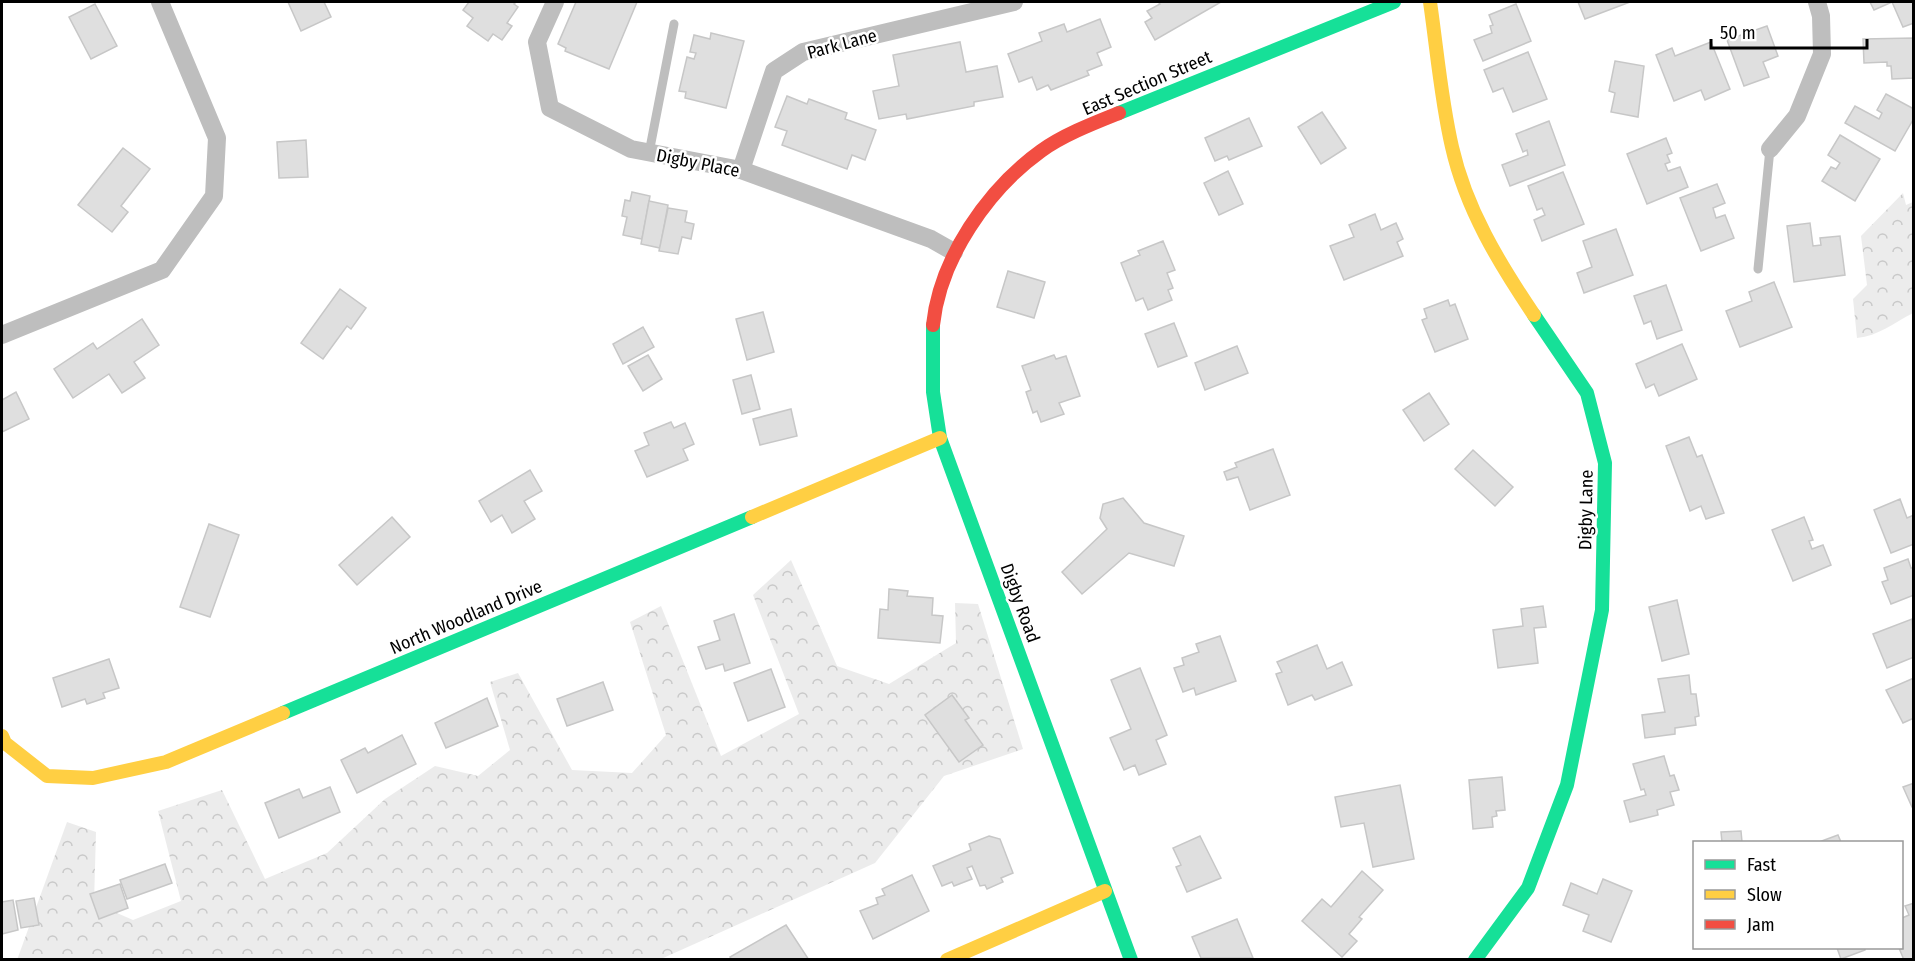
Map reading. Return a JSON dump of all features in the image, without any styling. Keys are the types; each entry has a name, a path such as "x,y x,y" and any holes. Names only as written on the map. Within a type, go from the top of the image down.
{"street":[{"path":"2,335 162,270 214,196 217,138 160,2"},
{"name":"Digby Place","path":"555,2 537,42 550,108 631,149 741,170 931,239 954,252"},
{"name":"Park Lane","path":"741,170 774,71 803,52 1014,2"},
{"name":"East Section Street","path":"954,252 991,198 1013,173 1043,148 1113,114 1394,2"},
{"name":"Digby Lane","path":"1430,2 1452,147 1480,227 1505,272 1587,393 1605,464 1602,610 1567,785 1528,888 1475,960"},
{"path":"1770,149 1797,116 1822,54 1821,16 1817,2"},
{"name":"Digby Road","path":"954,252 934,318 932,338 933,392 940,438 1131,960"},
{"name":"North Woodland Drive","path":"3,739 46,776 93,778 166,762 940,438"},
{"path":"947,960 1105,891"}],"lane":[{"path":"649,153 674,24"},
{"path":"1758,269 1770,149"}],"green space":[{"path":"1903,193 1906,205 1913,202 1913,313 1879,332 1857,338 1853,299 1867,285 1861,236"},
{"path":"791,560 837,666 889,684 956,643 955,603 978,604 1023,749 944,776 875,863 661,959 17,960 67,822 96,832 94,903 133,920 181,901 158,811 222,790 265,879 327,853 385,799 435,766 478,776 510,750 490,682 518,673 572,770 632,773 666,735 630,622 661,606 721,756 799,714 753,595"}],"building":[{"path":"288,2 324,2 331,17 301,31"},
{"path":"469,2 516,2 514,4 518,7 507,23 512,26 502,40 493,34 488,41 467,26 473,18 463,10"},
{"path":"576,2 637,2 609,69 565,51 566,48 558,44"},
{"path":"1158,2 1221,2 1155,40 1145,22 1152,18 1147,11 1160,4"},
{"path":"1578,2 1630,2 1585,19"},
{"path":"1870,2 1892,2 1874,10"},
{"path":"1892,2 1914,2 1914,23 1903,27"},
{"path":"95,4 117,46 91,59 69,17"},
{"path":"1516,4 1531,41 1483,61 1474,40 1492,33 1490,26 1493,25 1489,15"},
{"path":"1100,19 1111,47 1097,53 1102,65 1087,71 1089,75 1051,90 1048,85 1037,90 1032,77 1019,82 1008,54 1042,41 1039,33 1064,24 1067,32"},
{"path":"1767,26 1778,56 1763,62 1769,77 1744,86 1727,40"},
{"path":"711,33 744,41 726,108 685,98 686,92 679,91 687,57 694,59 696,53 690,52 694,35 710,39"},
{"path":"1914,38 1914,78 1892,79 1891,66 1887,66 1887,62 1864,63 1863,39"},
{"path":"960,42 966,72 997,66 1003,97 974,102 974,106 907,119 906,114 879,119 873,91 899,86 893,55"},
{"path":"1711,42 1730,89 1705,100 1701,90 1674,101 1656,55 1672,48 1675,56"},
{"path":"1528,52 1547,99 1513,112 1503,88 1493,92 1484,70"},
{"path":"1615,61 1644,66 1638,117 1611,112 1615,93 1609,91"},
{"path":"1886,94 1914,109 1914,118 1895,151 1845,123 1855,106 1879,119 1882,113 1877,110"},
{"path":"787,96 807,104 809,99 847,113 845,119 876,130 865,160 852,155 847,169 782,145 787,131 775,127"},
{"path":"1322,112 1346,148 1321,164 1298,127"},
{"path":"1249,118 1262,146 1229,160 1227,156 1215,161 1205,138"},
{"path":"1549,121 1565,165 1510,186 1502,165 1528,155 1527,150 1523,152 1516,134"},
{"path":"1840,135 1880,159 1855,201 1822,181 1831,167 1836,169 1840,163 1828,155"},
{"path":"1666,138 1672,153 1667,155 1670,162 1665,164 1668,171 1680,167 1688,187 1647,204 1627,154"},
{"path":"306,140 308,177 279,178 277,142"},
{"path":"123,148 150,169 121,206 128,212 112,232 78,205"},
{"path":"1228,171 1243,204 1219,215 1204,183"},
{"path":"1563,172 1584,224 1542,241 1534,220 1545,215 1542,208 1537,210 1528,186"},
{"path":"1717,184 1725,203 1713,208 1716,218 1725,215 1734,238 1701,251 1680,198"},
{"path":"632,192 650,196 642,239 623,235 627,217 622,216 625,200 630,201"},
{"path":"649,201 668,205 660,248 641,244"},
{"path":"668,208 687,211 685,222 694,224 691,239 682,237 678,254 659,251"},
{"path":"1375,214 1381,230 1396,223 1403,239 1397,242 1403,256 1344,280 1330,246 1354,237 1349,225"},
{"path":"1810,223 1813,246 1821,245 1820,238 1840,236 1845,275 1794,282 1787,226"},
{"path":"1616,229 1633,275 1584,293 1577,273 1592,267 1583,241"},
{"path":"1163,241 1175,270 1167,273 1173,288 1168,290 1172,300 1148,310 1143,298 1136,301 1121,263 1140,255 1138,251"},
{"path":"1008,271 1045,282 1034,318 997,307"},
{"path":"1774,282 1792,327 1740,347 1726,311 1752,301 1749,292"},
{"path":"1666,285 1682,330 1657,339 1651,321 1644,324 1634,296"},
{"path":"340,289 366,308 351,329 347,326 323,359 301,343"},
{"path":"1448,300 1450,306 1455,304 1468,339 1435,352 1422,320 1427,318 1424,309"},
{"path":"763,312 774,352 747,360 736,319"},
{"path":"142,319 159,345 134,362 145,378 122,393 109,374 73,398 54,369 93,343 97,349"},
{"path":"1174,323 1187,356 1158,367 1145,334"},
{"path":"643,327 654,347 623,364 613,344"},
{"path":"1682,344 1697,379 1659,396 1654,384 1646,388 1636,364"},
{"path":"1237,346 1248,373 1205,390 1195,363"},
{"path":"648,355 662,379 643,391 628,366"},
{"path":"1054,355 1056,359 1066,356 1080,396 1059,403 1064,414 1041,422 1037,411 1033,413 1026,392 1031,390 1022,366"},
{"path":"751,375 760,409 742,414 733,380"},
{"path":"16,392 29,419 2,432 2,400"},
{"path":"1429,393 1449,424 1424,441 1403,410"},
{"path":"791,409 797,436 760,445 753,419"},
{"path":"671,422 674,428 685,423 694,444 683,449 688,460 647,477 635,451 649,445 644,433"},
{"path":"1689,437 1697,457 1702,455 1724,513 1706,519 1701,506 1690,511 1666,446"},
{"path":"1273,449 1290,495 1250,510 1238,477 1227,480 1224,472 1237,467 1235,463"},
{"path":"1473,450 1513,487 1495,506 1455,469"},
{"path":"530,470 542,491 524,501 535,519 512,533 502,515 491,522 479,501"},
{"path":"1123,498 1144,523 1184,536 1174,566 1129,553 1082,594 1062,572 1107,529 1100,518 1103,504"},
{"path":"1900,499 1907,518 1914,515 1914,544 1891,553 1874,510"},
{"path":"392,517 410,537 357,585 339,565"},
{"path":"1804,517 1813,540 1809,541 1812,549 1823,545 1831,565 1793,581 1772,530"},
{"path":"209,524 239,535 210,617 180,607"},
{"path":"1908,559 1911,568 1914,568 1914,595 1891,604 1882,582 1888,580 1884,568"},
{"path":"889,589 908,591 907,596 933,598 932,615 943,616 940,643 878,638 880,609 888,610"},
{"path":"1677,600 1689,654 1662,661 1649,607"},
{"path":"1543,606 1546,627 1534,628 1538,663 1498,668 1493,630 1523,626 1521,609"},
{"path":"734,614 750,663 725,671 723,664 706,669 698,647 720,640 714,621"},
{"path":"1912,619 1914,657 1887,668 1873,634"},
{"path":"1220,636 1236,681 1196,695 1194,688 1183,692 1174,668 1184,665 1182,658 1199,652 1196,644"},
{"path":"1317,645 1327,669 1342,662 1352,685 1315,700 1312,695 1288,705 1276,674 1282,672 1277,662"},
{"path":"109,659 119,688 103,693 105,698 87,704 85,699 62,707 53,678"},
{"path":"1140,668 1167,735 1156,740 1166,764 1139,775 1135,765 1124,770 1110,738 1131,729 1111,680"},
{"path":"771,669 785,707 748,721 734,683"},
{"path":"1689,675 1691,694 1696,694 1699,716 1695,717 1696,725 1675,728 1675,734 1645,738 1642,715 1665,712 1658,679"},
{"path":"1914,678 1914,718 1903,723 1886,690"},
{"path":"603,682 613,710 567,726 557,699"},
{"path":"952,695 969,718 965,720 983,745 959,762 925,715"},
{"path":"487,698 498,726 446,748 435,723"},
{"path":"402,735 416,764 357,793 341,760 365,748 368,753"},
{"path":"1664,756 1670,776 1674,775 1679,790 1670,792 1674,805 1657,810 1658,815 1630,822 1624,801 1646,795 1644,789 1641,790 1633,764"},
{"path":"1502,777 1505,810 1496,811 1497,816 1492,817 1493,827 1473,829 1469,780"},
{"path":"1914,783 1914,807 1912,807 1903,787"},
{"path":"1400,785 1414,859 1373,867 1364,823 1341,827 1335,797"},
{"path":"330,787 340,812 279,838 265,803 299,789 303,798"},
{"path":"1741,831 1742,841 1722,841 1721,832"},
{"path":"1838,835 1841,841 1822,841"},
{"path":"989,836 1000,839 1013,873 1001,878 1003,882 987,889 985,885 980,886 972,866 967,868 972,879 954,886 952,882 942,886 933,866 971,850 969,844"},
{"path":"1200,836 1221,878 1187,892 1176,867 1181,865 1173,848"},
{"path":"165,864 172,883 127,899 120,880"},
{"path":"1362,871 1383,890 1359,917 1362,919 1349,934 1357,941 1342,957 1302,921 1322,899 1331,907"},
{"path":"912,875 929,911 873,939 860,911 878,904 876,898 885,895 882,889"},
{"path":"1603,879 1632,891 1611,942 1583,931 1589,915 1563,905 1571,883 1597,894"},
{"path":"120,884 128,908 99,919 90,894"},
{"path":"34,898 39,925 21,928 16,901"},
{"path":"13,900 18,930 2,934 2,902"},
{"path":"1914,903 1914,959 1904,960 1899,949 1903,949 1903,918 1909,915 1905,906"},
{"path":"1237,919 1253,958 1201,958 1192,937"},
{"path":"786,925 809,960 732,960 730,957"},
{"path":"1837,949 1865,949 1865,950 1841,959"}],"traffic: fast":[{"path":"1119,113 1394,2"},
{"path":"1475,960 1528,888 1567,785 1602,610 1605,463 1587,393 1534,315"},
{"path":"933,325 933,392 940,438 1131,960"},
{"path":"283,713 752,517"}],"traffic: slow":[{"path":"1430,2 1445,111 1458,170 1485,235 1508,276 1534,315"},
{"path":"752,517 940,438"},
{"path":"2,736 5,743 47,776 93,778 166,762 283,713"},
{"path":"947,960 1105,891"}],"traffic: jam":[{"path":"933,325 937,300 945,275 956,251 985,205 1021,167 1041,151 1079,130 1119,113"}]}
